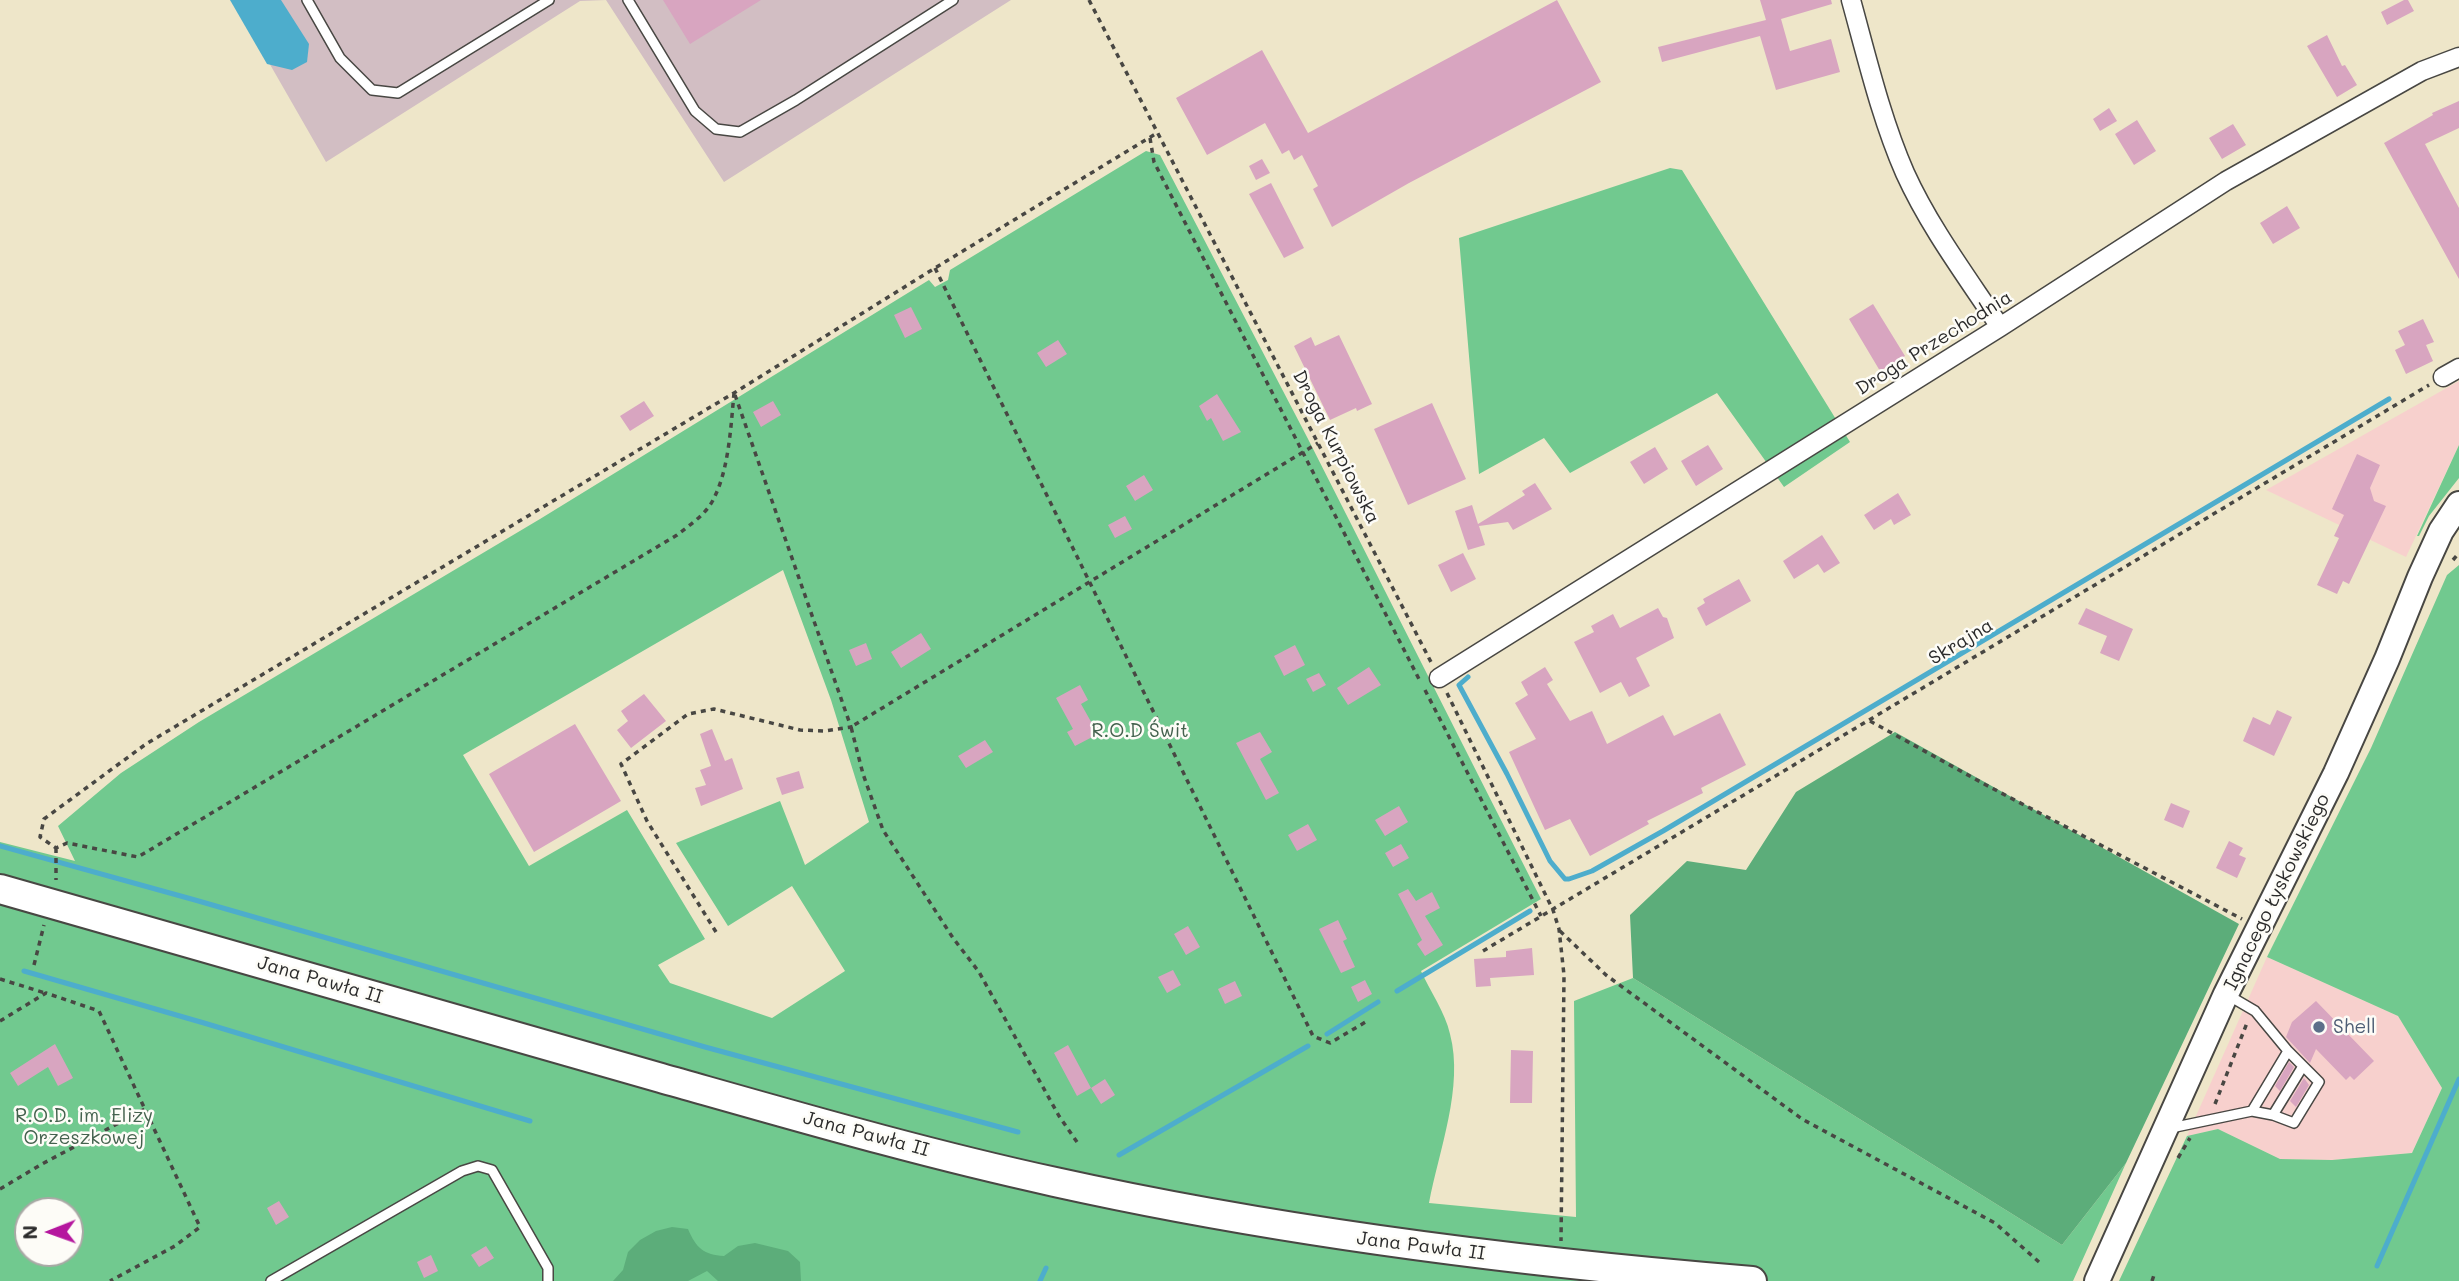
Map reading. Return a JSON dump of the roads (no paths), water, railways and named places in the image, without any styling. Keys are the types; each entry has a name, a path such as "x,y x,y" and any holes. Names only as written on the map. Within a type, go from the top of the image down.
{"main road":[{"name":"Jana Pawła II","path":"0,889 902,1145 1051,1181 1332,1235 1606,1269 1752,1281"}],"street":[{"path":"1851,0 1892,138 1906,175 1940,237 2000,327"},
{"name":"Droga Przechodnia","path":"1439,678 2000,327 2226,181 2422,71 2459,57"},
{"path":"2443,377 2459,368"},
{"name":"Ignacego Łyskowskiego","path":"2097,1281 2226,994 2336,773 2388,659 2420,577 2450,529 2459,504"}],"lane":[{"path":"307,0 340,58 372,90 398,93 549,0"},
{"path":"628,0 695,110 716,129 740,132 796,100 953,0"},
{"path":"2166,1130 2252,1111 2294,1123 2319,1082 2288,1051 2255,1011 2226,994"},
{"path":"2252,1111 2288,1051"},
{"path":"2273,1115 2303,1066"},
{"path":"271,1281 462,1171 478,1166 492,1170 548,1268 548,1281"}],"water":[{"path":"230,0 281,0 309,44 307,62 292,70 267,64"}],"waterway":[{"path":"1468,677 1459,685 1550,861 1565,879 1569,879 1592,871 1663,831 2389,399"},
{"path":"0,846 705,1047 1018,1132"},
{"path":"1397,991 1530,911"},
{"path":"24,971 530,1121"},
{"path":"1327,1034 1378,1002"},
{"path":"1119,1155 1308,1046"},
{"path":"2377,1266 2459,1079"},
{"path":"1040,1281 1046,1268"}],"place":[{"name":"Shell","path":"2319,1027"}],"park label":[{"name":"R.O.D Świt","path":"1140,731"},
{"name":"R.O.D. im. Elizy Orzeszkowej","path":"84,1127"}]}
